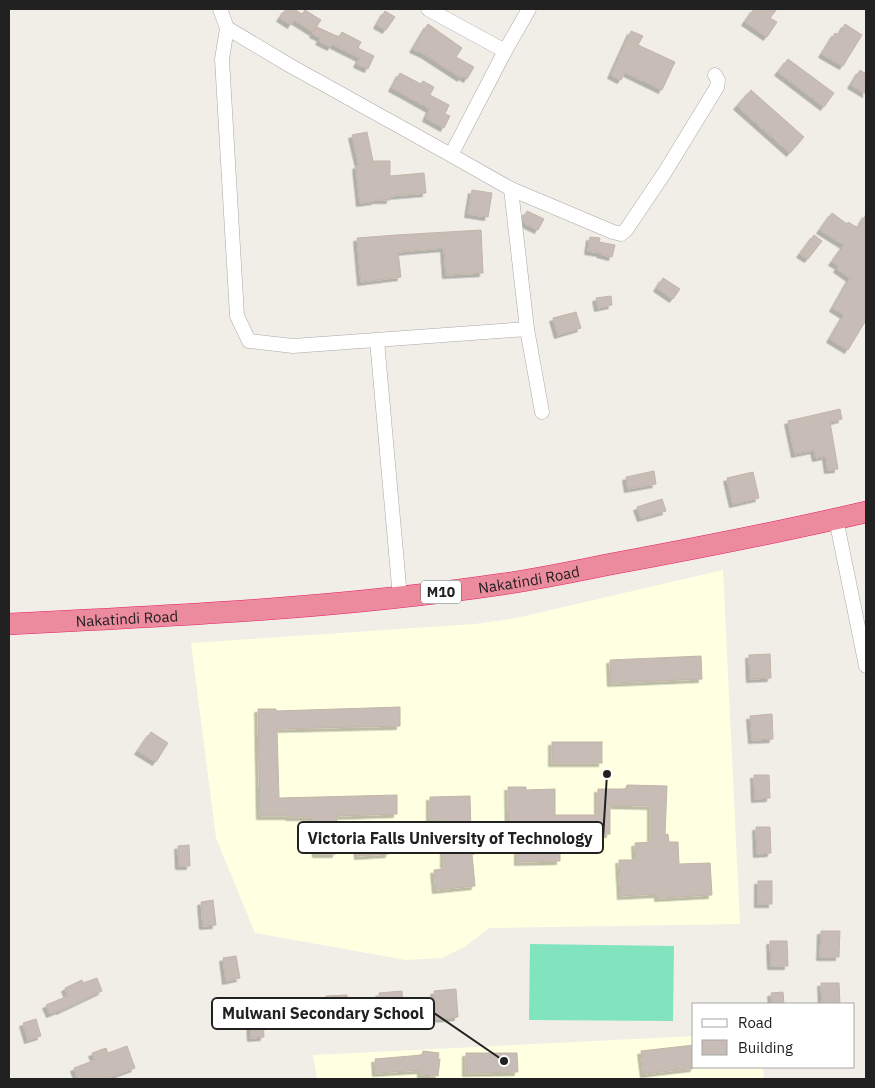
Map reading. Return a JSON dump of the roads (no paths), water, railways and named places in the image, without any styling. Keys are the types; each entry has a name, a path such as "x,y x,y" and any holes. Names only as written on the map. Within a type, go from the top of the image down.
{"highway":[{"name":"Nakatindi Road","path":"9,624 244,612 400,597 503,584 672,553 866,512"}],"street":[{"path":"220,9 227,28 222,59 237,316 250,341 293,346 527,329"},
{"path":"428,9 505,51"},
{"path":"451,155 529,9"},
{"path":"227,28 511,190 621,234 626,230 665,172 717,87 718,80 715,75"},
{"path":"511,190 527,329 542,412"},
{"path":"378,341 400,597"},
{"path":"836,519 866,666"}],"place":[{"name":"Victoria Falls University of Technology","path":"607,774"},
{"name":"Mulwani Secondary School","path":"504,1061"}]}
